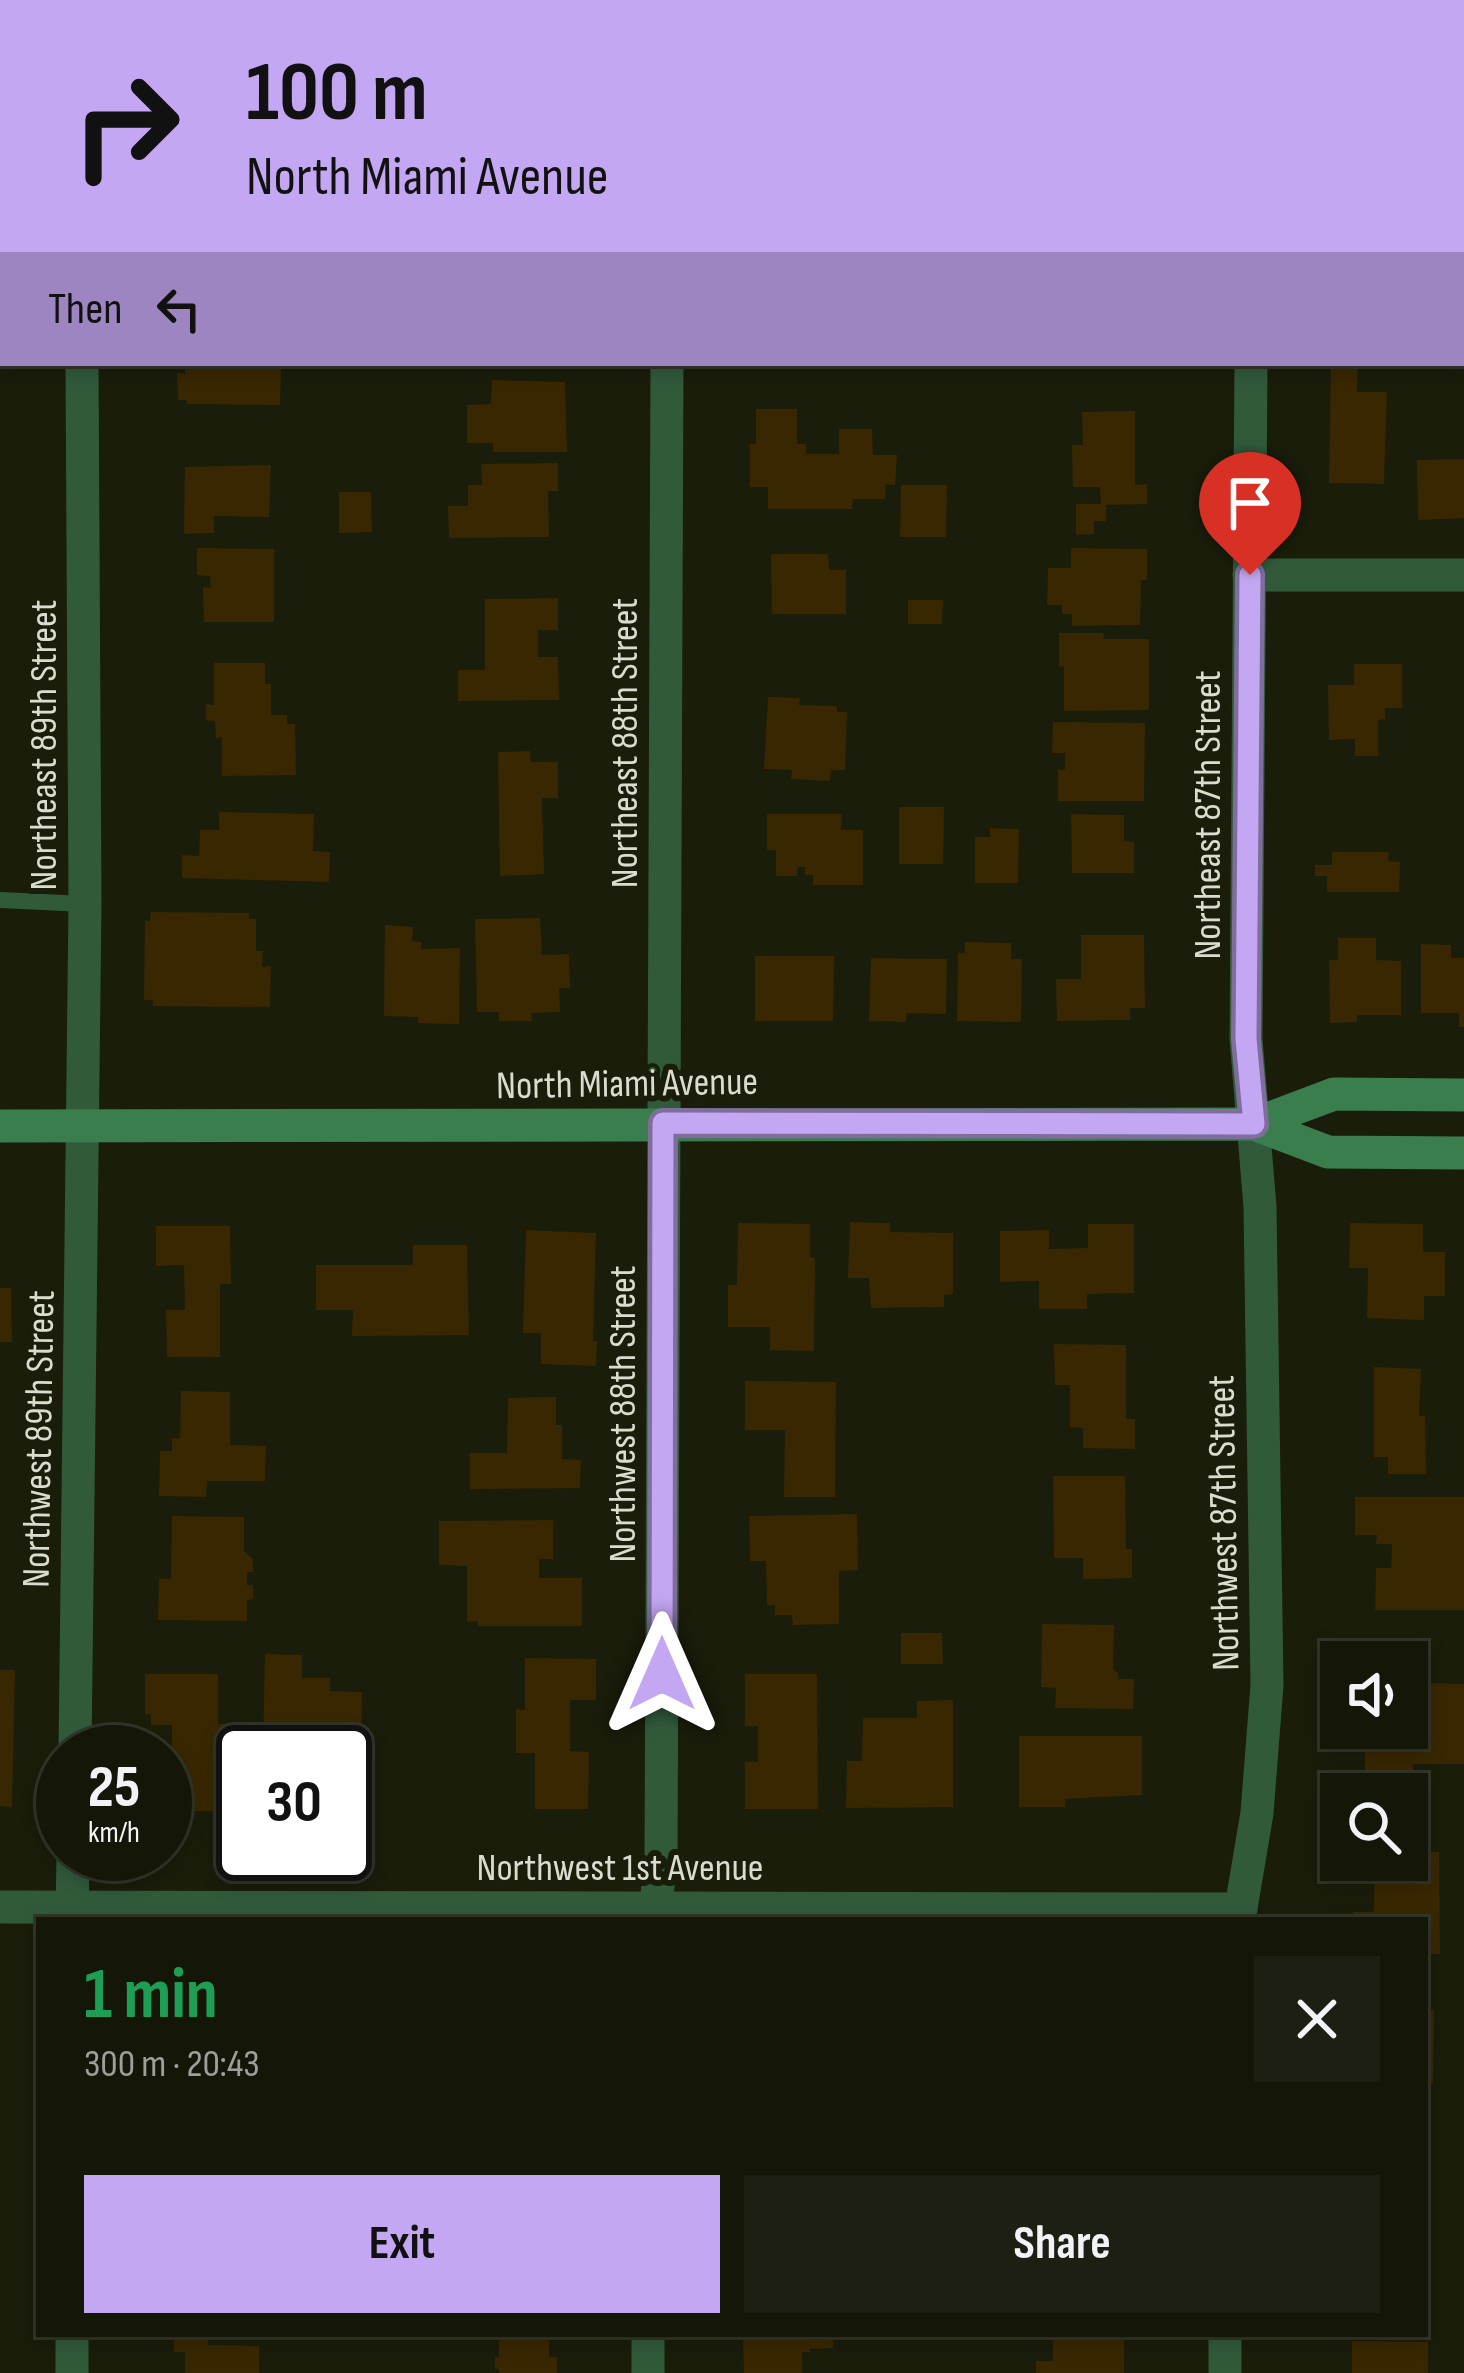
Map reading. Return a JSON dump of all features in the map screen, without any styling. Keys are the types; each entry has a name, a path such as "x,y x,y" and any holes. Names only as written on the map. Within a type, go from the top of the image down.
{"main road":[{"name":"North Miami Avenue","path":"1254,1124 1334,1094 1464,1095"},
{"name":"North Miami Avenue","path":"0,1126 1254,1124 1328,1152 1464,1153"}],"street":[{"name":"Northeast 89th Street","path":"82,366 83,1126"},
{"name":"Northeast 88th Street","path":"663,1123 667,366"},
{"name":"Northeast 87th Street","path":"1250,366 1246,1039 1254,1124"},
{"path":"1250,575 1464,575"},
{"name":"Northwest 88th Street","path":"654,1914 661,1838 663,1123"},
{"name":"Northwest 87th Street","path":"1240,1915 1257,1814 1267,1685 1261,1231 1254,1124"},
{"name":"Northwest 89th Street","path":"74,1725 83,1126"},
{"path":"73,1881 73,1913"},
{"name":"Northwest 1st Avenue","path":"0,1907 73,1913 1240,1915"},
{"path":"72,2337 72,2373"},
{"path":"648,2337 648,2373"},
{"path":"1225,2337 1225,2373"}],"lane":[{"path":"0,899 86,904"}],"building":[{"path":"185,366 281,366 280,405 187,404 187,400 178,400 177,373 185,374"},
{"path":"1331,366 1358,366 1357,392 1387,392 1384,484 1329,483"},
{"path":"492,380 565,382 567,452 493,452 493,443 467,443 467,405 491,404"},
{"path":"756,409 797,409 797,444 806,444 806,454 839,454 839,429 872,429 873,455 897,455 895,485 886,484 885,499 853,499 852,509 768,509 768,487 750,487"},
{"path":"1135,411 1135,485 1147,484 1147,504 1106,505 1106,521 1094,521 1094,534 1076,535 1076,504 1101,504 1100,487 1073,487 1072,445 1083,445 1082,412"},
{"path":"1464,459 1464,518 1418,520 1417,460"},
{"path":"558,463 558,491 548,491 549,537 449,538 448,506 468,506 468,485 482,485 481,464"},
{"path":"271,465 269,517 214,516 214,533 184,534 185,467"},
{"path":"901,485 947,485 946,537 900,537"},
{"path":"339,492 371,492 372,532 339,533"},
{"path":"197,548 274,549 274,622 204,622 203,587 211,588 210,576 197,575"},
{"path":"1071,548 1147,549 1140,625 1072,626 1072,614 1062,614 1062,605 1047,605 1048,568 1071,568"},
{"path":"771,554 828,554 829,570 846,570 846,614 772,614"},
{"path":"558,598 558,630 538,630 538,657 558,657 559,700 458,701 458,670 485,670 485,599"},
{"path":"908,600 943,600 942,624 908,624"},
{"path":"1059,633 1149,639 1149,710 1064,711"},
{"path":"214,663 265,663 271,715 287,715 287,724 295,724 296,775 222,776 222,737 216,738 215,721 206,720 206,704 214,705"},
{"path":"1354,664 1402,664 1402,708 1385,708 1385,719 1378,720 1378,756 1355,756 1355,739 1329,740 1328,685 1354,685"},
{"path":"768,697 800,698 799,705 837,706 837,712 847,712 845,770 831,770 830,781 791,779 792,770 764,769"},
{"path":"1053,722 1145,723 1144,801 1058,801 1058,770 1065,770 1065,753 1052,753"},
{"path":"530,751 531,762 558,762 558,798 542,798 544,874 500,876 498,752"},
{"path":"899,807 944,807 943,864 899,864"},
{"path":"219,812 314,814 313,851 330,852 329,882 182,878 182,855 199,856 200,830 219,830"},
{"path":"767,814 842,814 841,830 863,830 863,885 813,885 813,875 805,875 805,867 798,867 797,876 776,876 776,850 767,850"},
{"path":"1071,814 1124,815 1124,841 1134,842 1134,873 1072,873"},
{"path":"990,828 1019,829 1018,883 975,883 975,837 990,837"},
{"path":"1332,852 1389,852 1388,861 1400,862 1399,892 1327,892 1327,876 1315,876 1315,865 1332,865"},
{"path":"151,912 249,913 249,919 256,919 256,951 263,951 262,967 271,966 270,1007 153,1006 153,1000 144,1000 145,921 150,921"},
{"path":"540,918 542,955 569,954 570,988 559,988 560,1012 531,1013 532,1021 499,1021 499,1012 477,1012 475,919"},
{"path":"385,925 413,927 412,941 421,942 421,949 460,948 459,1024 384,1016"},
{"path":"1081,935 1144,935 1145,1008 1130,1008 1130,1020 1057,1021 1056,979 1081,979"},
{"path":"1338,938 1376,938 1376,960 1401,961 1401,1015 1357,1015 1357,1022 1330,1023 1329,960 1338,960"},
{"path":"965,942 1011,943 1011,959 1022,959 1021,1022 957,1021 958,953 965,953"},
{"path":"1421,944 1451,945 1451,958 1464,958 1464,1027 1459,1027 1459,1013 1421,1013"},
{"path":"755,956 834,956 833,1021 755,1021"},
{"path":"871,958 947,959 946,1014 906,1013 906,1022 869,1021"},
{"path":"850,1222 890,1223 890,1232 953,1233 953,1294 944,1295 944,1307 871,1308 869,1278 848,1278"},
{"path":"738,1223 810,1224 810,1257 815,1258 814,1351 770,1350 770,1327 728,1327 728,1285 737,1285"},
{"path":"1350,1223 1423,1224 1423,1252 1445,1252 1445,1296 1424,1296 1424,1320 1367,1318 1368,1268 1349,1268"},
{"path":"1088,1224 1134,1224 1134,1293 1087,1294 1087,1309 1039,1309 1039,1281 1000,1282 1000,1231 1049,1230 1049,1249 1088,1248"},
{"path":"156,1226 230,1226 231,1284 220,1284 220,1357 167,1357 166,1310 185,1310 184,1265 156,1266"},
{"path":"526,1230 596,1233 596,1366 541,1364 541,1333 523,1333"},
{"path":"413,1245 467,1245 469,1335 352,1336 353,1310 316,1310 316,1265 413,1265"},
{"path":"0,1288 11,1288 12,1342 0,1342"},
{"path":"1054,1344 1126,1345 1126,1419 1135,1419 1135,1449 1083,1448 1083,1428 1070,1427 1070,1385 1055,1385"},
{"path":"1374,1367 1421,1369 1419,1416 1425,1416 1426,1474 1388,1474 1388,1457 1374,1457"},
{"path":"745,1381 836,1382 835,1497 784,1497 785,1430 745,1430"},
{"path":"181,1391 230,1392 230,1445 266,1446 265,1481 207,1481 206,1497 159,1496 160,1451 172,1451 172,1438 180,1439"},
{"path":"556,1397 562,1459 581,1460 580,1488 470,1489 470,1453 507,1453 508,1398"},
{"path":"1053,1476 1125,1476 1126,1549 1132,1549 1132,1578 1083,1579 1083,1558 1054,1558"},
{"path":"1355,1497 1464,1497 1464,1610 1375,1610 1376,1568 1391,1568 1392,1544 1376,1544 1377,1535 1355,1535"},
{"path":"857,1514 858,1570 839,1571 839,1624 793,1625 792,1615 775,1615 775,1605 767,1606 766,1561 750,1561 749,1516"},
{"path":"172,1516 244,1517 244,1551 253,1559 253,1572 247,1572 253,1599 247,1600 247,1621 158,1620 159,1578 171,1579"},
{"path":"553,1520 553,1559 539,1559 539,1578 582,1578 582,1626 478,1626 478,1621 467,1622 467,1566 439,1565 439,1521"},
{"path":"1042,1624 1114,1625 1113,1669 1119,1679 1134,1679 1133,1709 1055,1708 1056,1688 1041,1687"},
{"path":"901,1633 942,1633 943,1664 901,1664"},
{"path":"265,1654 302,1655 302,1678 330,1678 330,1691 362,1692 361,1725 264,1725"},
{"path":"525,1658 596,1659 596,1700 570,1700 570,1751 589,1752 588,1809 535,1809 535,1753 516,1753 516,1709 525,1710"},
{"path":"0,1670 15,1670 12,1807 0,1806"},
{"path":"145,1674 218,1674 218,1724 227,1725 216,1725 216,1811 192,1811 192,1725 151,1725 151,1714 145,1714"},
{"path":"745,1674 817,1674 818,1809 745,1809 745,1762 758,1762 758,1726 745,1726"},
{"path":"1428,1683 1464,1684 1464,1764 1413,1764 1413,1773 1365,1773 1365,1749 1428,1749"},
{"path":"953,1700 953,1807 846,1808 847,1761 862,1761 863,1718 917,1718 917,1701"},
{"path":"1019,1736 1142,1736 1142,1795 1065,1799 1065,1807 1019,1807"},
{"path":"1428,1852 1439,1852 1440,1954 1428,1954 1428,1917 1353,1917 1353,1912 1374,1912 1375,1881 1428,1881"},
{"path":"1428,2010 1434,2010 1433,2083 1428,2083"},
{"path":"174,2337 208,2337 208,2345 259,2346 259,2373 185,2373 185,2352 174,2352"},
{"path":"499,2337 549,2337 549,2357 557,2357 557,2373 499,2373 495,2357 499,2357"},
{"path":"743,2337 833,2337 833,2348 802,2352 802,2373 744,2373"},
{"path":"1053,2337 1124,2337 1124,2373 1036,2373 1036,2361 1053,2361"},
{"path":"1352,2341 1428,2342 1428,2373 1352,2373"}],"route":[{"path":"662,1674 663,1123 1254,1124 1246,1039 1250,575"}]}
